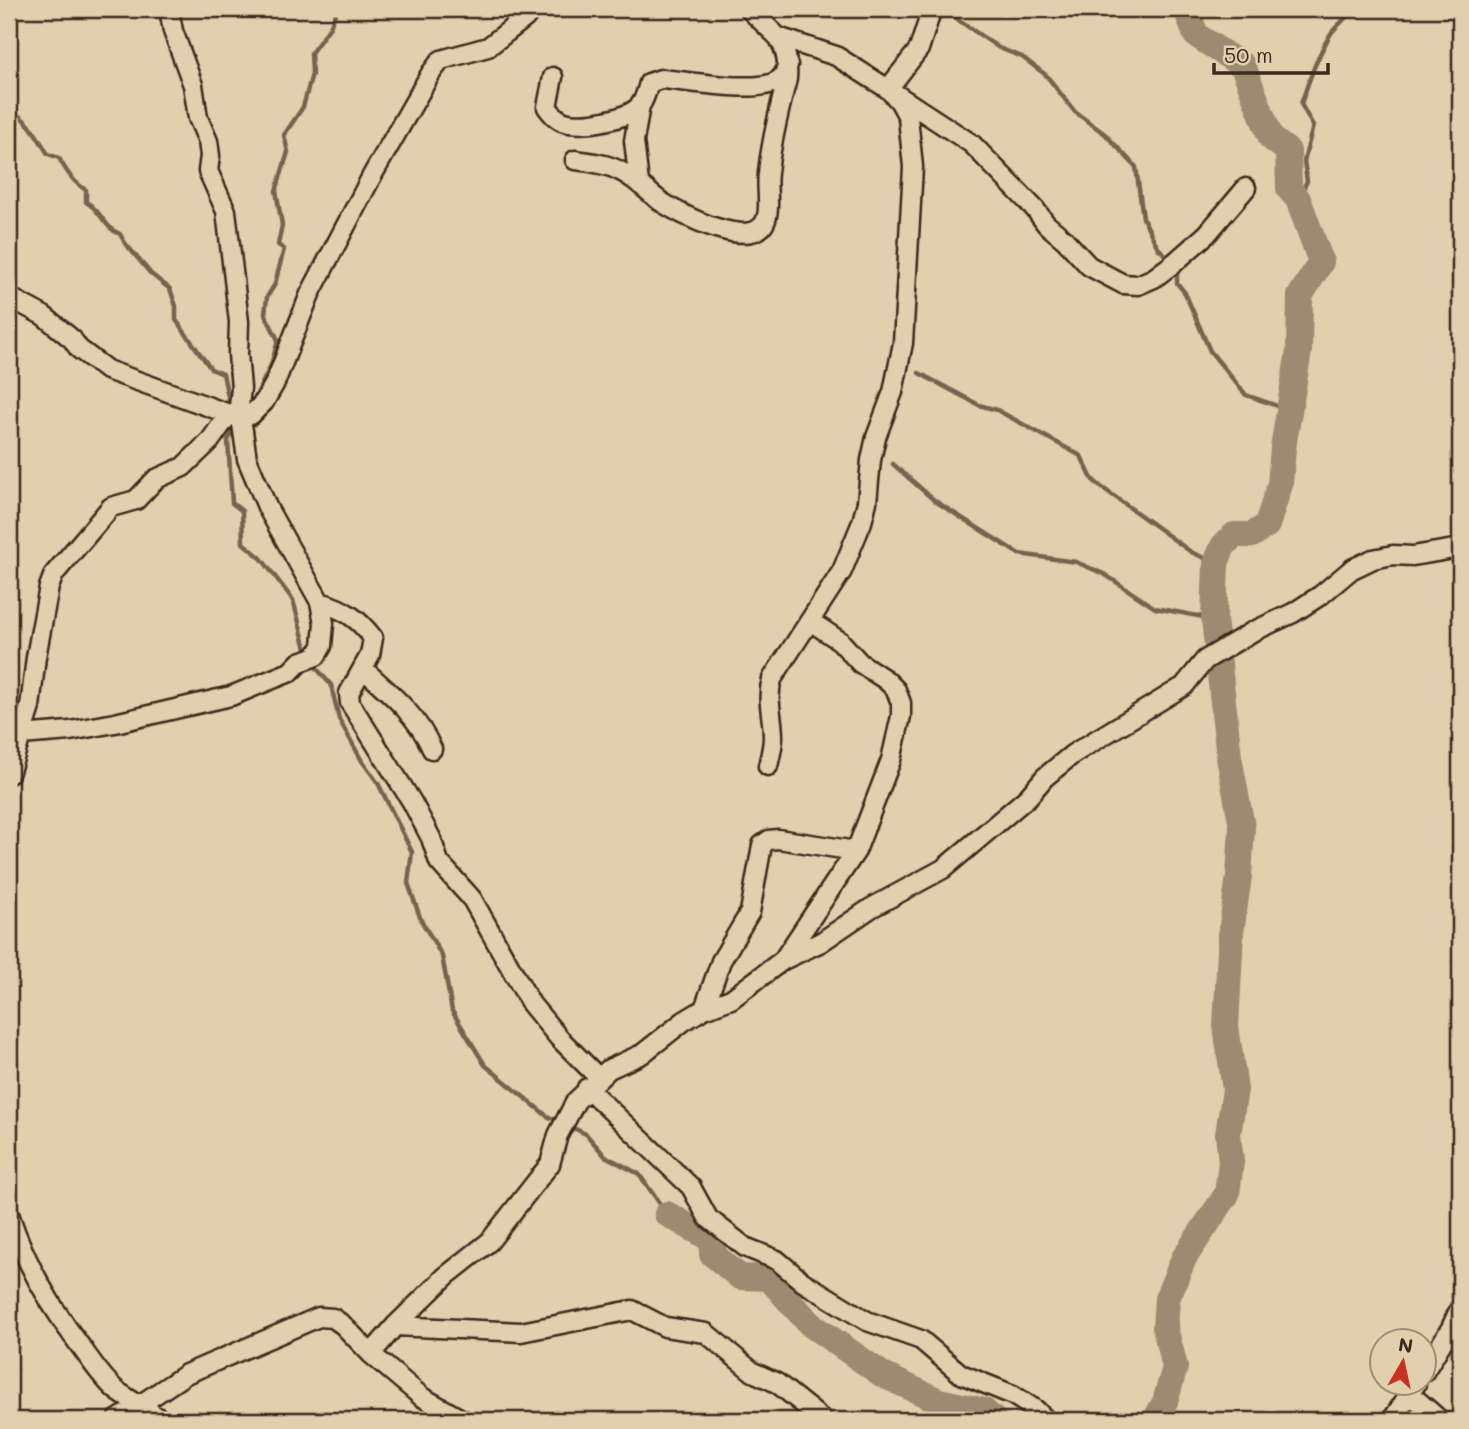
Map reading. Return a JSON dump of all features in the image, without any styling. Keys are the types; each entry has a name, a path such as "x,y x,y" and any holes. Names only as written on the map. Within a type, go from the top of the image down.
{"street":[{"path":"9,775 30,707 36,657 49,587 54,574 111,506 136,499 156,479 183,467 210,441 233,415 241,388 239,322 226,211 208,171 208,141 198,118 193,85 173,31 169,9"},
{"path":"9,296 44,316 72,339 79,349 107,370 233,415 251,415 270,392 310,294 373,174 431,74 442,60 488,47 533,9"},
{"path":"575,160 598,163 621,171 661,201 693,220 742,233 755,233 763,226 767,216 768,174 788,65 785,48 778,37 749,9"},
{"path":"888,89 919,49 932,9"},
{"path":"778,37 836,57 972,144 1035,209 1046,225 1065,240 1089,266 1123,284 1138,285 1154,278 1174,263 1207,234 1246,188"},
{"path":"639,183 634,141 640,106 649,83 661,79 736,87 755,86 775,83 783,76 788,65"},
{"path":"553,77 547,107 554,117 567,123 598,123 640,106"},
{"path":"768,766 773,740 769,691 772,679 842,571 862,522 876,437 893,392 903,343 912,144 908,117 900,102 888,89"},
{"path":"21,734 70,731 115,723 231,696 290,672 322,646 324,623 320,602 268,509 247,459 242,424 233,415"},
{"path":"371,1354 395,1326 446,1276 489,1242 550,1164 558,1135 576,1101 608,1069 642,1054 684,1021 704,1009 731,999 783,960 821,942 871,908 943,869 1028,797 1045,777 1073,754 1184,686 1205,660 1252,632 1293,613 1321,595 1352,569 1373,559 1393,555 1413,556 1460,548"},
{"path":"320,602 343,609 360,621 373,638 370,655 349,693 350,703 412,802 431,838 439,862 472,899 531,1004 593,1082 691,1187 708,1218 745,1247 777,1260 803,1282 867,1321 921,1340 961,1374 1013,1395 1046,1420"},
{"path":"783,960 856,850 891,760 901,716 897,690 860,663 840,641 810,621"},
{"path":"363,669 400,702 423,729 432,749"},
{"path":"704,1009 721,961 750,912 762,845 769,840 778,839 856,850"},
{"path":"9,1214 32,1271 61,1321 116,1390 161,1420"},
{"path":"1438,1348 1460,1308"},
{"path":"395,1326 521,1332 632,1310 665,1327 706,1333 753,1372 777,1383 823,1420"},
{"path":"117,1420 186,1374 319,1317 333,1318 344,1325 371,1354 422,1397 463,1420"},
{"path":"1392,1420 1407,1398"},
{"path":"1421,1398 1440,1420"}],"waterway":[{"path":"253,402 271,365 278,340 265,314 267,297 275,284 284,249 278,245 282,225 276,191 288,152 284,135 303,107 312,74 311,53 330,27 337,9"},
{"path":"942,9 999,48 1022,57 1046,75 1075,112 1105,134 1136,167 1143,218 1158,248 1171,260"},
{"path":"1155,1420 1165,1402 1175,1367 1165,1328 1167,1299 1184,1258 1227,1194 1231,1162 1228,1134 1235,1090 1226,1026 1231,932 1239,876 1242,827 1229,757 1214,619 1216,563 1223,546 1234,535 1252,535 1267,525 1280,484 1283,448 1299,351 1300,296 1321,262 1298,199 1289,189 1288,151 1271,138 1243,66 1196,35 1186,9"},
{"path":"1298,199 1307,181 1304,161 1313,126 1301,104 1325,43 1351,9"},
{"path":"9,110 27,123 48,154 59,158 70,176 86,190 86,202 110,228 120,234 151,274 170,289 176,306 176,320 211,369 223,374 229,401 233,406"},
{"path":"1177,267 1177,283 1185,293 1210,351 1246,395 1289,410"},
{"path":"919,373 979,405 997,410 1081,456 1092,479 1100,486 1191,552 1216,563"},
{"path":"237,424 228,440 232,503 242,511 243,543 261,558 293,600 308,656"},
{"path":"893,464 935,501 1019,554 1076,562 1104,574 1155,608 1214,619"},
{"path":"312,663 331,685 339,719 362,761 378,783 412,852 408,883 421,920 442,956 452,1011 485,1065 547,1116 559,1122"},
{"path":"567,1125 586,1134 605,1156 639,1174 667,1214"},
{"path":"667,1214 714,1241 712,1254 740,1277 769,1278 810,1324 883,1375 939,1401 984,1411 994,1420"}]}
